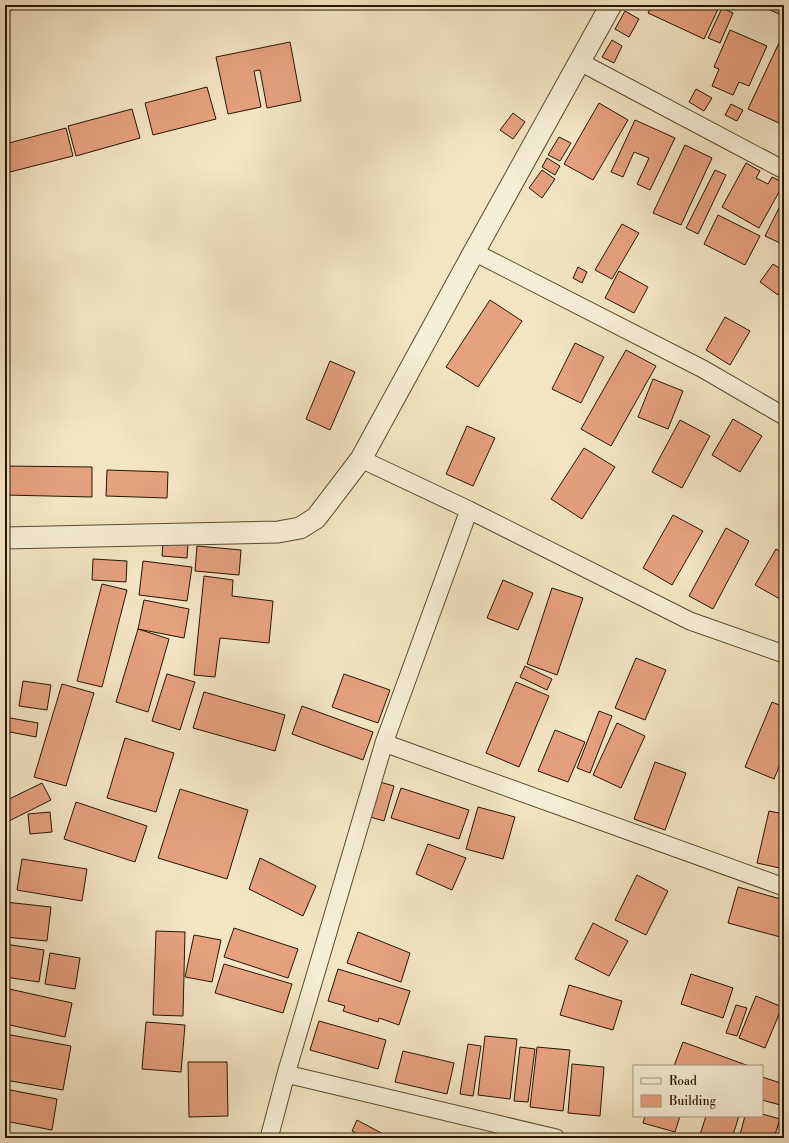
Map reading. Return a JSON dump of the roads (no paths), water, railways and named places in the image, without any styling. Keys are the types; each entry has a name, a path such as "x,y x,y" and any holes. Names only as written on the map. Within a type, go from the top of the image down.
{"street":[{"path":"5,538 278,532 300,528 316,518 361,459 474,252 612,5"},
{"path":"580,62 784,170"},
{"path":"474,252 703,369 784,416"},
{"path":"361,459 469,510 690,621 784,654"},
{"path":"269,1138 286,1074 384,743 469,510"},
{"path":"384,743 784,887"},
{"path":"286,1074 556,1138"}]}
